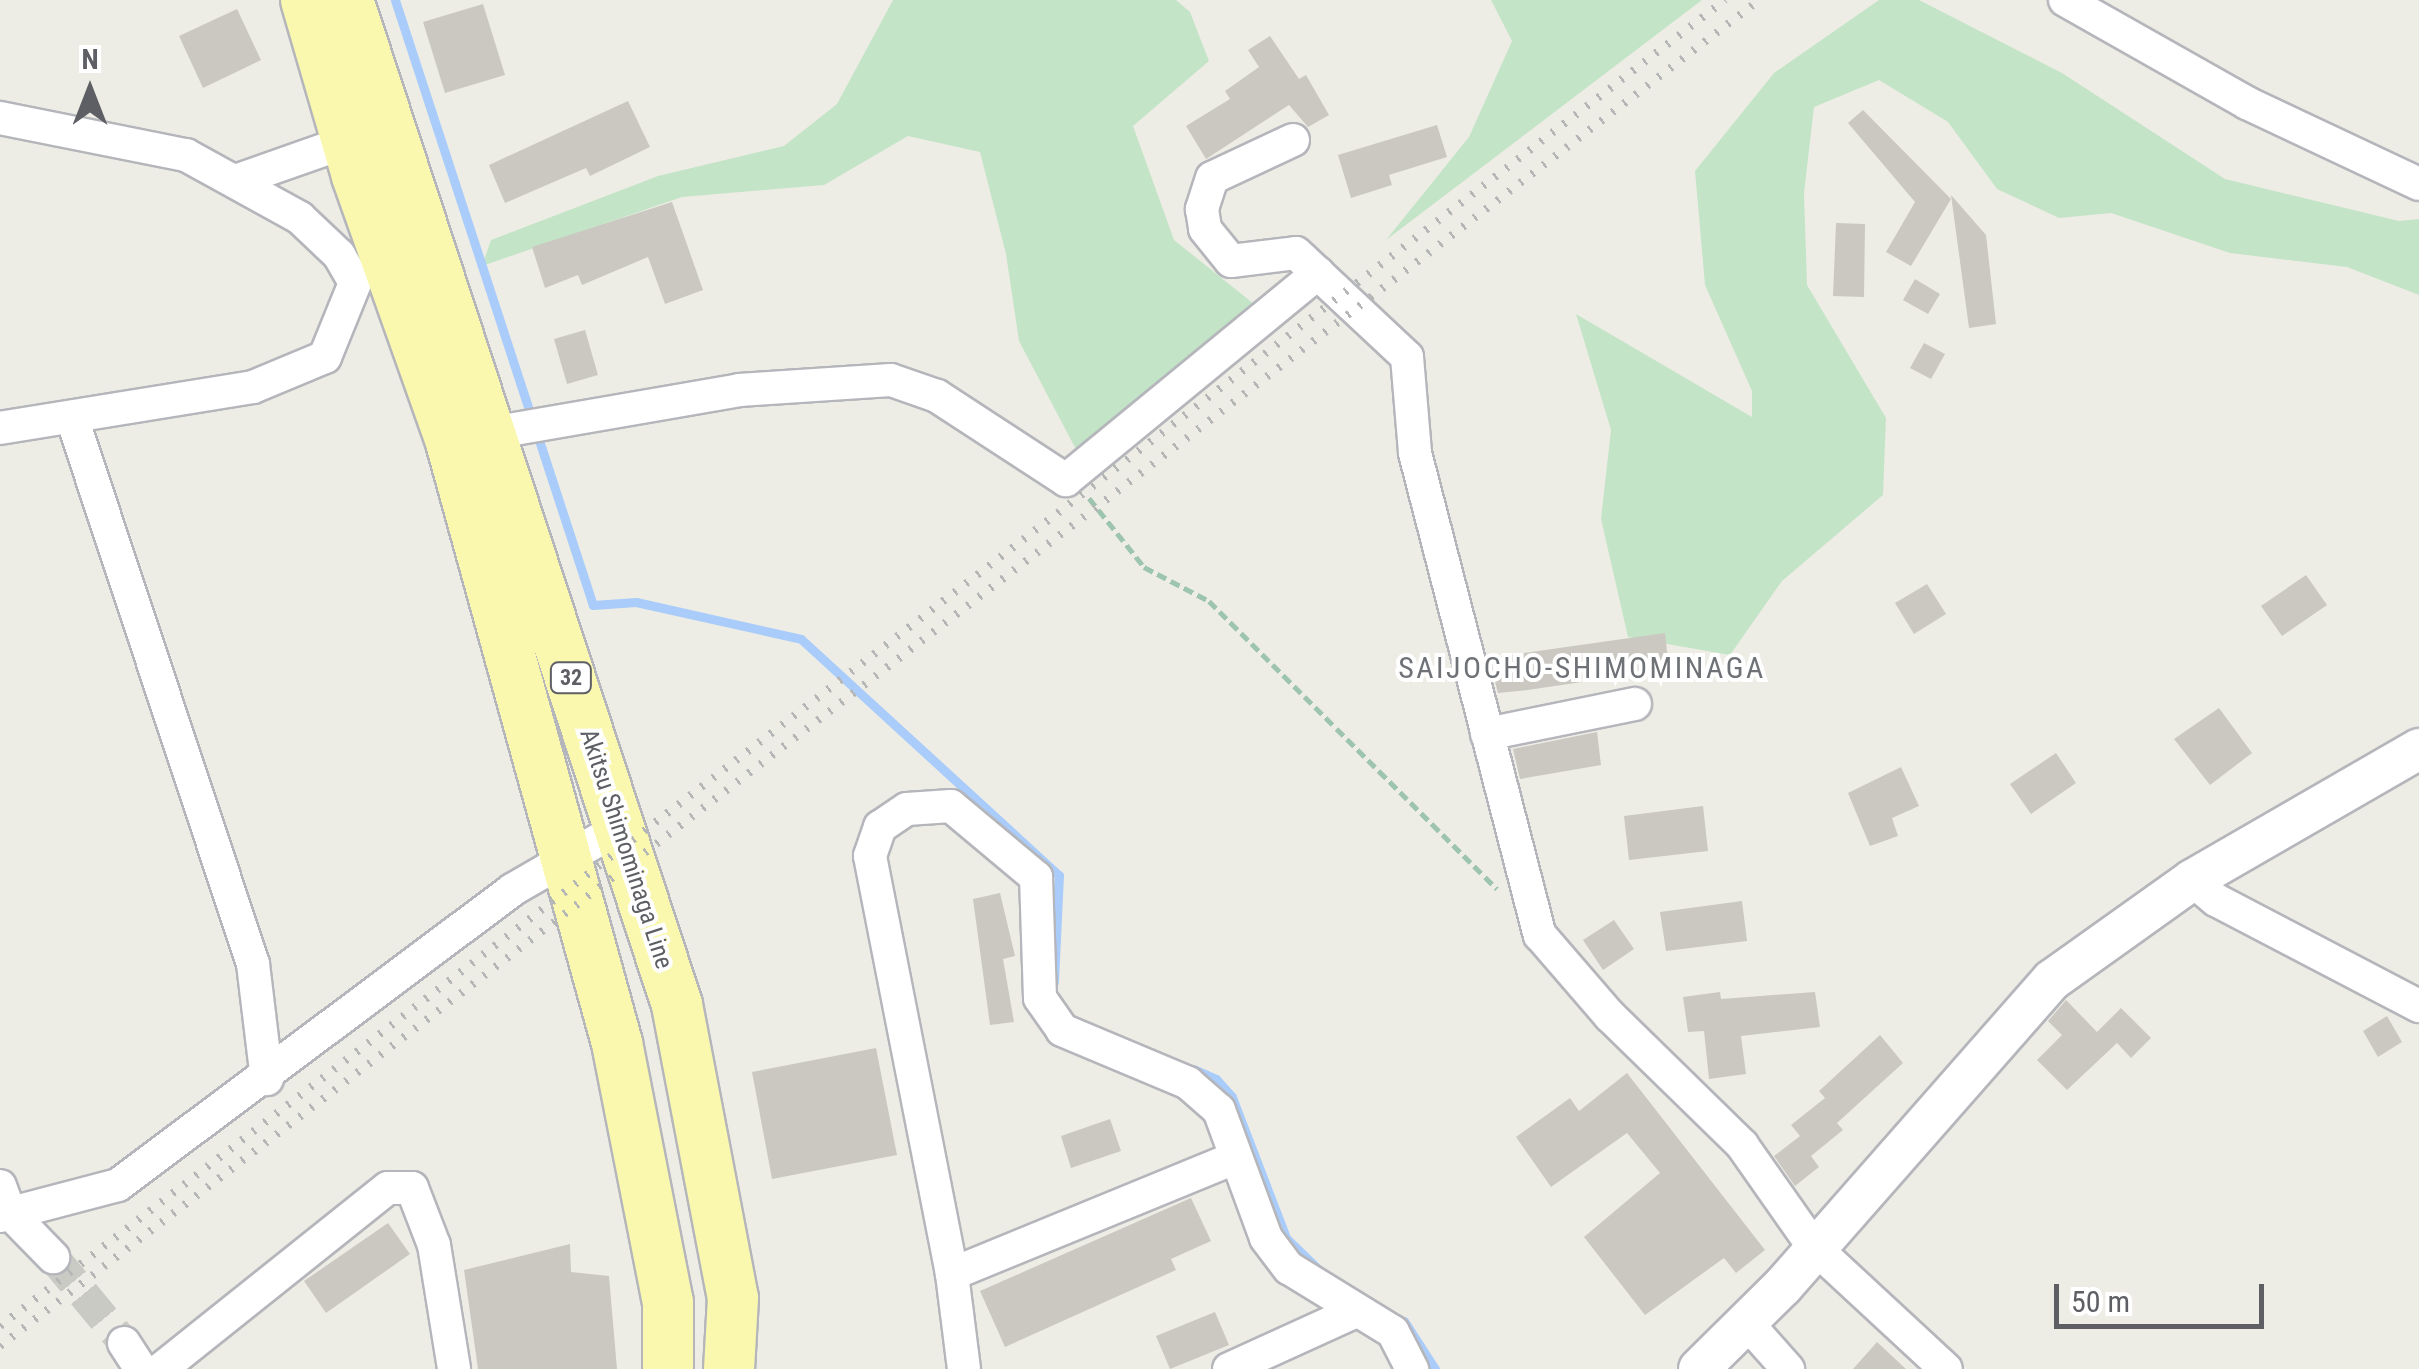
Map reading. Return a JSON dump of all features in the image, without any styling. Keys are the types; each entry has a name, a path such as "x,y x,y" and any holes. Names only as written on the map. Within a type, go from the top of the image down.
{"main road":[{"name":"Akitsu Shimominaga Line","path":"306,0 502,430 676,1005 733,1298 729,1369"},
{"name":"Akitsu Shimominaga Line","path":"348,0 368,134"},
{"name":"Akitsu Shimominaga Line","path":"502,430 562,862 617,1043 668,1302 668,1369"}],"street":[{"path":"2066,0 2247,104 2419,184"},
{"path":"0,118 186,154 300,218 340,255 355,283 326,357 253,387 0,428"},
{"path":"238,180 368,134"},
{"path":"1293,140 1212,178 1202,209 1217,251 1231,261 1296,253 1407,357 1415,454 1540,935 1610,1016 1742,1145 1813,1246 1946,1369"},
{"path":"502,430 739,390 891,380 937,396 1066,480 1144,422 1318,273"},
{"path":"72,418 253,964 267,1079"},
{"path":"1487,734 1635,704"},
{"path":"1699,1369 1747,1323 2052,980 2192,880 2419,750"},
{"path":"964,1369 952,1274 870,856 880,827 907,809 952,806 1036,877 1040,998 1062,1030 1188,1082 1219,1110 1266,1238 1289,1268 1392,1332 1412,1369"},
{"path":"3,1205 118,1185 267,1079 512,890 620,828"},
{"path":"2192,880 2216,900 2419,1006"},
{"path":"952,1274 1235,1158"},
{"path":"161,1369 388,1188 412,1188 434,1245 454,1369"},
{"path":"3,1205 53,1257"},
{"path":"1229,1369 1356,1311"},
{"path":"1747,1323 1788,1369"}],"path":[{"path":"1066,480 1144,567 1209,602 1336,721 1499,892"}],"green space":[{"path":"893,0 1176,0 1190,12 1209,61 1133,126 1174,240 1264,312 1080,457 1019,341 1006,254 980,152 908,136 824,185 682,197 482,266 491,240 658,176 784,146 837,104"},
{"path":"1491,0 1702,0 1386,240 1469,137 1512,41"},
{"path":"1879,0 1919,0 2062,73 2225,179 2399,221 2419,219 2419,295 2347,267 2230,253 2111,213 2059,218 1997,189 1948,122 1879,80 1814,107 1804,193 1807,285 1886,418 1883,495 1782,581 1730,655 1628,637 1601,519 1611,430 1576,314 1752,417 1752,391 1705,285 1695,171 1774,73"}],"building":[{"path":"483,4 505,75 445,93 423,22"},
{"path":"237,9 261,60 203,88 179,36"},
{"path":"1270,36 1299,79 1306,75 1329,115 1308,127 1289,105 1206,159 1186,126 1230,99 1225,91 1259,67 1248,50"},
{"path":"628,101 650,147 590,176 586,168 505,203 489,165"},
{"path":"1863,110 1951,199 1911,266 1886,252 1915,202 1848,123"},
{"path":"1437,125 1447,157 1389,175 1392,185 1351,198 1338,155"},
{"path":"1951,195 1986,235 1996,324 1969,328"},
{"path":"672,202 703,290 665,304 648,257 582,285 578,275 545,288 532,247"},
{"path":"1836,223 1865,224 1864,297 1833,296"},
{"path":"1915,279 1940,294 1928,314 1903,300"},
{"path":"585,330 598,375 567,384 554,339"},
{"path":"1924,343 1945,354 1931,379 1910,368"},
{"path":"2306,575 2327,605 2282,636 2261,606"},
{"path":"1927,584 1946,614 1914,634 1895,603"},
{"path":"1665,633 1669,669 1528,690 1498,693 1489,658"},
{"path":"2219,708 2252,753 2210,785 2174,739"},
{"path":"1597,732 1601,765 1520,779 1513,749"},
{"path":"2056,753 2076,783 2031,814 2010,784"},
{"path":"1901,767 1919,806 1892,818 1898,836 1870,846 1848,793"},
{"path":"1703,806 1708,851 1629,860 1624,816"},
{"path":"1000,893 1015,956 1003,959 1014,1022 990,1025 973,899"},
{"path":"1742,901 1747,941 1666,951 1660,912"},
{"path":"1614,920 1634,949 1603,970 1583,940"},
{"path":"1720,992 1721,999 1815,992 1820,1027 1741,1036 1746,1074 1709,1079 1704,1031 1688,1032 1683,997"},
{"path":"2066,1000 2097,1032 2121,1008 2151,1038 2131,1058 2117,1043 2067,1090 2037,1060 2062,1035 2048,1021"},
{"path":"2387,1016 2402,1042 2378,1057 2363,1031"},
{"path":"1880,1035 1903,1063 1837,1123 1843,1130 1811,1156 1819,1167 1795,1186 1774,1156 1800,1136 1791,1125 1825,1098 1819,1091"},
{"path":"876,1048 897,1155 772,1179 752,1072"},
{"path":"1627,1073 1765,1250 1736,1273 1724,1258 1645,1315 1584,1237 1660,1173 1627,1133 1551,1187 1516,1137 1570,1098 1579,1111"},
{"path":"1110,1119 1121,1151 1071,1168 1061,1136"},
{"path":"1191,1198 1211,1241 1171,1259 1176,1270 1005,1347 980,1291"},
{"path":"388,1223 410,1254 326,1313 304,1281"},
{"path":"570,1244 571,1272 609,1276 617,1369 478,1369 464,1270"},
{"path":"1215,1312 1229,1345 1170,1369 1156,1336"},
{"path":"1877,1342 1906,1369 1853,1369"}],"waterway":[{"path":"395,0 532,419"},
{"path":"537,434 593,605 636,602 801,639 1059,875 1054,982"},
{"path":"1193,1069 1216,1079 1232,1097 1286,1238 1318,1269"},
{"path":"1404,1321 1435,1369"}],"tunnel":[{"path":"53,1257 124,1343"}],"railway":[{"path":"0,1326 1725,0"},
{"path":"0,1346 1759,0"}],"district":[{"name":"SAIJOCHO-SHIMOMINAGA","path":"1582,668"}]}
